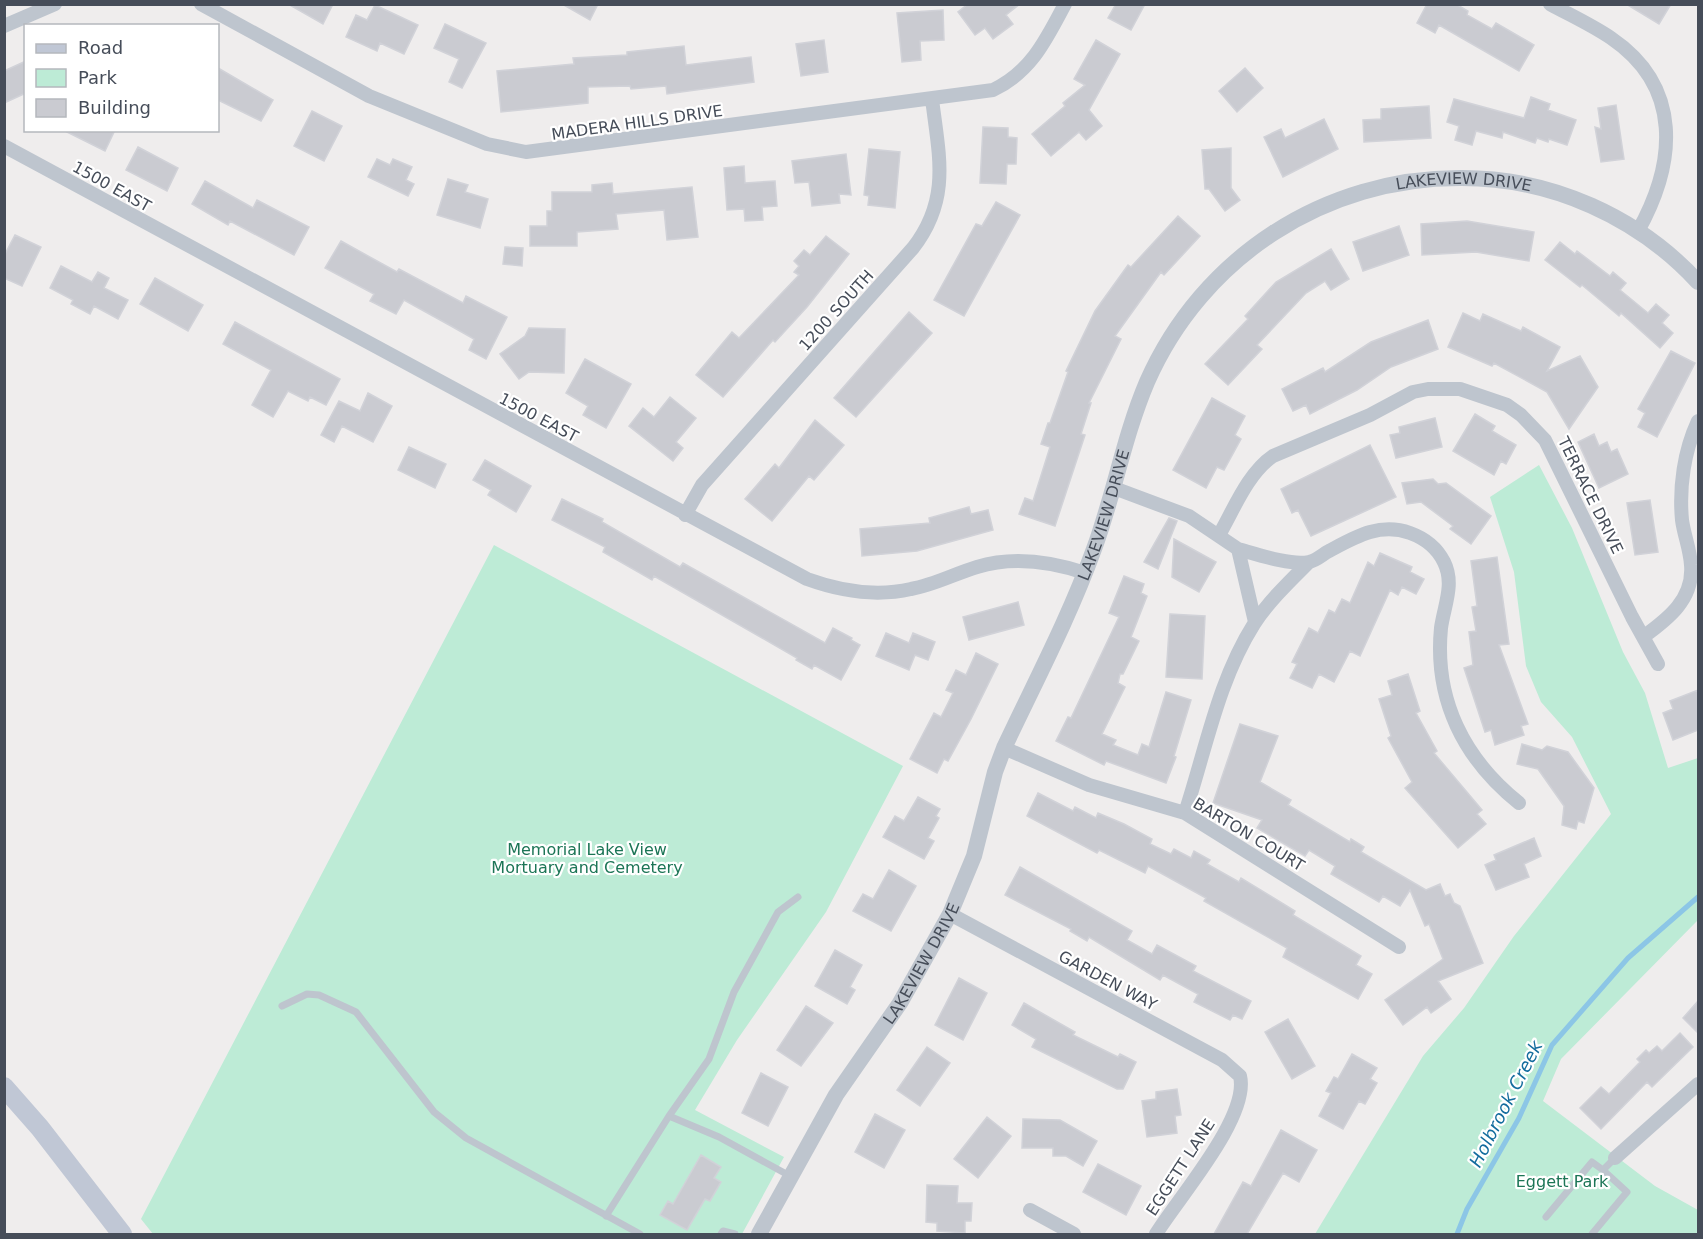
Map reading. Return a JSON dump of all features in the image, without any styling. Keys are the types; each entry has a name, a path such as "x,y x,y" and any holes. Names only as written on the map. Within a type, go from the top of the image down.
{"main road":[{"path":"4,1087 40,1128 122,1234"}],"street":[{"path":"4,26 55,4"},
{"name":"MADERA HILLS DRIVE","path":"201,4 379,100 487,144 516,151 544,150 993,90 1015,78 1035,57 1065,4"},
{"path":"1550,4 1611,37 1624,48 1646,74 1660,103 1667,136 1665,166 1657,195 1638,231"},
{"name":"1200 SOUTH","path":"685,514 702,485 926,231 935,212 940,183 932,99"},
{"name":"1500 EAST","path":"5,148 787,570 827,586 878,592 910,590 975,568 1010,561 1046,562 1085,573"},
{"name":"LAKEVIEW DRIVE","path":"759,1234 846,1078 905,995 950,914 974,856 995,772 1004,748 1060,633 1085,573 1146,386 1163,350 1186,314 1212,282 1243,254 1279,228 1343,197 1383,185 1423,179 1473,178 1531,186 1587,203 1659,245 1698,282"},
{"name":"TERRACE DRIVE","path":"1219,535 1247,486 1266,461 1273,456 1370,416 1413,392 1444,388 1476,393 1507,405 1521,415 1545,440 1658,664"},
{"path":"1643,637 1673,613 1681,603 1690,583 1691,564 1682,518 1682,479 1698,421"},
{"path":"1114,488 1174,508 1238,549 1284,560 1310,562"},
{"path":"1185,813 1220,695 1255,622 1310,562 1357,536 1382,528 1392,528 1416,535 1436,550 1448,572 1449,584 1440,649 1443,685 1453,720 1460,736 1478,763 1499,787 1519,803"},
{"path":"1238,549 1255,622"},
{"name":"BARTON COURT","path":"1004,748 1089,785 1185,813 1399,947"},
{"name":"GARDEN WAY","path":"950,914 1222,1060 1235,1070 1242,1084"},
{"name":"EGGETT LANE","path":"1156,1234 1206,1163 1224,1132 1238,1106 1242,1084"},
{"path":"1615,1158 1698,1084"},
{"path":"1030,1210 1074,1234"}],"lane":[{"path":"606,1216 669,1116 709,1059 734,992 778,912 798,897"},
{"path":"282,1006 307,994 338,1001 356,1012 434,1112 448,1125 466,1138 640,1234"},
{"path":"669,1116 719,1137 790,1176"},
{"path":"1603,1170 1615,1158"},
{"path":"1546,1216 1592,1162 1628,1192 1592,1234"},
{"path":"721,1234 723,1231 735,1234"}],"green space":[{"name":"Eggett Park","path":"1539,465 1572,528 1623,652 1645,693 1668,768 1698,758 1698,920 1561,1059 1543,1101 1655,1186 1698,1210 1698,1234 1315,1234 1423,1056 1464,1008 1514,936 1611,814 1572,737 1541,702 1526,666 1514,572 1490,497"},
{"name":"Memorial Lake View Mortuary and Cemetery","path":"494,545 903,766 826,912 737,1040 695,1110 784,1157 742,1234 153,1234 141,1219"}],"building":[{"path":"288,4 333,4 323,24"},
{"path":"562,4 598,4 590,20"},
{"path":"968,4 1020,4 1006,15 1013,24 993,39 985,28 975,35 958,12"},
{"path":"1116,4 1145,4 1131,30 1108,18"},
{"path":"1427,4 1456,4 1468,11 1467,15 1492,29 1496,23 1534,45 1519,71 1439,25 1435,33 1417,23"},
{"path":"1626,4 1671,4 1659,24"},
{"path":"375,5 418,25 404,54 380,43 377,51 346,37 356,15 367,20"},
{"path":"943,10 944,40 920,41 921,60 902,62 897,13"},
{"path":"445,24 486,43 462,88 449,82 459,59 434,48"},
{"path":"824,40 828,72 801,76 796,44"},
{"path":"1096,40 1120,54 1089,110 1102,126 1086,140 1079,132 1051,156 1032,134 1065,106 1063,103 1085,85 1074,79"},
{"path":"684,46 686,65 751,57 754,82 667,94 666,86 631,89 630,86 588,87 588,103 501,112 497,71 574,64 573,58 627,55 627,52"},
{"path":"24,62 24,94 4,103 4,71"},
{"path":"1245,68 1263,88 1237,112 1219,91"},
{"path":"219,69 273,100 261,121 219,100"},
{"path":"1531,97 1550,104 1548,110 1576,120 1567,145 1549,139 1548,142 1537,138 1535,143 1503,132 1502,138 1476,131 1472,145 1455,140 1459,126 1447,122 1454,99 1524,118"},
{"path":"1616,105 1624,159 1601,162 1595,127 1601,129 1598,108"},
{"path":"1429,106 1431,138 1364,142 1363,120 1381,119 1381,109"},
{"path":"312,111 342,126 324,161 294,146"},
{"path":"1324,119 1338,149 1283,177 1264,137 1281,129 1285,138"},
{"path":"983,127 1008,128 1008,137 1017,138 1016,164 1007,164 1006,184 980,183"},
{"path":"67,132 114,132 105,151"},
{"path":"138,147 178,168 167,191 126,170"},
{"path":"1231,148 1231,188 1240,200 1225,211 1209,189 1205,189 1202,150"},
{"path":"869,149 900,152 895,208 868,205 869,196 864,195"},
{"path":"846,154 851,195 839,194 840,203 812,206 809,182 795,183 792,161"},
{"path":"377,159 390,165 393,159 412,167 406,180 414,184 408,196 368,177"},
{"path":"744,166 745,183 775,181 777,206 762,207 763,220 745,221 744,209 727,210 724,168"},
{"path":"448,179 468,185 465,192 488,199 480,228 437,215"},
{"path":"205,181 253,208 257,200 309,227 294,255 230,221 228,225 192,204"},
{"path":"612,183 613,194 692,187 698,237 667,240 664,210 616,214 618,229 577,232 577,246 530,246 530,226 547,226 547,211 552,211 552,192 592,192 592,185"},
{"path":"996,202 1020,215 964,316 934,300 976,224 982,226"},
{"path":"1178,216 1200,236 1164,275 1161,272 1115,336 1121,339 1089,403 1091,403 1081,434 1085,435 1055,526 1019,514 1025,498 1033,501 1050,447 1041,444 1068,372 1066,371 1095,311 1128,265 1131,267"},
{"path":"1467,221 1534,232 1529,261 1476,252 1422,255 1421,224"},
{"path":"1399,226 1409,255 1363,271 1353,242"},
{"path":"15,235 41,247 22,286 4,278 4,256"},
{"path":"826,236 849,254 807,307 775,342 773,340 723,397 696,375 732,332 739,338 799,275 794,272 799,266 794,261 804,250 810,255"},
{"path":"341,241 397,272 399,269 463,303 466,296 507,317 486,359 469,350 474,339 451,326 404,300 396,314 370,301 374,294 325,268"},
{"path":"1560,242 1575,254 1577,251 1610,276 1613,272 1626,283 1620,290 1648,313 1656,304 1669,315 1662,323 1673,333 1660,348 1621,313 1619,316 1582,285 1580,287 1545,260"},
{"path":"505,247 523,248 522,266 503,264"},
{"path":"1331,249 1349,279 1331,290 1325,281 1306,293 1257,345 1262,349 1228,385 1205,364 1248,319 1245,316 1276,282"},
{"path":"61,266 92,282 98,272 109,278 104,288 128,300 118,319 94,306 90,314 71,304 73,300 50,288"},
{"path":"155,278 203,305 188,331 140,304"},
{"path":"909,312 932,333 856,417 834,398"},
{"path":"1463,313 1480,321 1483,314 1521,331 1523,327 1560,347 1547,371 1580,356 1598,387 1569,429 1547,392 1494,363 1492,366 1448,347"},
{"path":"1428,320 1438,349 1391,367 1357,390 1310,414 1306,405 1293,411 1282,389 1323,368 1325,372 1371,342"},
{"path":"235,322 340,379 326,405 310,397 308,401 288,391 273,417 252,405 271,370 223,344"},
{"path":"529,328 565,329 564,373 529,372 519,379 500,354 525,336"},
{"path":"1671,351 1695,363 1657,437 1638,427 1645,413 1638,409"},
{"path":"585,359 631,384 606,428 583,415 588,406 566,393"},
{"path":"368,393 392,406 373,442 342,426 334,442 321,435 339,401 360,411"},
{"path":"670,397 696,418 676,442 683,448 673,461 629,426 643,408 654,417"},
{"path":"1212,398 1245,416 1235,435 1241,439 1224,470 1217,467 1206,488 1173,470"},
{"path":"1475,414 1495,426 1492,431 1516,445 1506,464 1501,461 1494,475 1453,451"},
{"path":"1435,418 1442,447 1396,458 1390,435 1400,433 1399,427"},
{"path":"815,420 844,445 814,480 809,476 772,521 745,499 775,464 779,468"},
{"path":"1594,434 1599,446 1607,442 1611,452 1617,449 1628,474 1599,488 1578,442"},
{"path":"1370,445 1396,497 1311,536 1298,510 1292,513 1281,489"},
{"path":"409,447 446,464 435,488 398,470"},
{"path":"485,460 531,486 516,512 488,495 491,490 473,480"},
{"path":"1433,479 1438,484 1446,483 1491,516 1471,544 1450,529 1453,526 1421,502 1407,504 1402,483"},
{"path":"562,499 603,519 602,522 680,567 683,563 825,643 833,628 852,638 851,640 860,645 841,680 814,665 812,669 796,660 797,658 654,576 652,580 603,552 605,547 552,520"},
{"path":"1650,500 1658,552 1635,555 1627,503"},
{"path":"969,507 971,514 988,510 993,530 917,551 862,556 860,529 930,523 929,518"},
{"path":"1169,518 1177,521 1158,569 1144,562"},
{"path":"1174,539 1216,562 1199,592 1172,577"},
{"path":"1380,553 1412,567 1410,572 1424,579 1416,594 1402,587 1398,595 1390,590 1360,656 1350,651 1334,682 1319,674 1312,688 1290,678 1297,664 1292,662 1309,628 1318,633 1329,610 1335,613 1342,599 1350,603 1368,562 1374,566"},
{"path":"1497,557 1509,644 1499,645 1528,724 1521,726 1524,735 1495,745 1491,730 1485,732 1464,668 1473,665 1469,632 1476,631 1472,607 1477,606 1471,561"},
{"path":"1124,576 1144,584 1141,593 1147,596 1131,637 1139,641 1123,674 1120,674 1118,683 1125,687 1102,734 1116,740 1113,745 1138,755 1142,744 1149,747 1166,692 1191,700 1174,756 1176,757 1166,783 1106,761 1104,765 1056,741 1068,717 1071,718 1119,617 1109,613"},
{"path":"1018,602 1024,625 969,640 963,617"},
{"path":"1170,614 1205,616 1202,679 1166,677"},
{"path":"886,633 909,643 913,633 935,642 928,660 915,655 909,670 876,656"},
{"path":"976,653 998,664 948,761 944,759 937,773 910,759 934,713 941,717 953,693 946,690 956,670 966,675"},
{"path":"1408,674 1420,711 1416,713 1437,751 1434,753 1482,810 1477,814 1486,824 1458,848 1405,788 1412,782 1388,738 1391,736 1379,699 1392,695 1388,681"},
{"path":"1698,690 1698,730 1673,740 1663,713 1673,709 1670,701"},
{"path":"1240,724 1278,736 1260,782 1291,800 1288,805 1350,842 1351,839 1364,847 1361,852 1426,890 1440,884 1445,896 1450,894 1454,903 1460,906 1483,963 1438,981 1451,999 1431,1013 1427,1007 1403,1025 1385,1000 1443,959 1429,924 1425,926 1410,890 1400,906 1383,896 1379,902 1331,874 1335,866 1309,850 1305,856 1257,828 1262,820 1213,803"},
{"path":"1522,744 1542,750 1547,746 1568,752 1594,788 1584,823 1578,821 1576,829 1562,825 1564,806 1538,769 1517,764"},
{"path":"1038,793 1073,811 1075,807 1096,818 1098,813 1124,824 1152,839 1150,844 1171,854 1174,849 1191,858 1194,851 1210,860 1207,864 1239,882 1241,878 1295,911 1293,915 1361,956 1356,965 1372,974 1358,999 1283,957 1287,948 1204,901 1206,898 1148,866 1145,873 1099,850 1097,853 1027,816"},
{"path":"918,797 940,809 936,816 939,818 928,838 934,841 924,859 883,837 895,816 904,821"},
{"path":"1534,838 1541,856 1524,864 1529,877 1496,890 1485,865 1496,860 1494,855"},
{"path":"1020,867 1132,931 1127,940 1152,954 1157,945 1196,966 1193,971 1251,1001 1242,1019 1233,1015 1230,1020 1194,1002 1198,994 1163,975 1160,980 1089,937 1087,941 1070,931 1071,929 1005,895"},
{"path":"889,870 916,886 891,931 853,911 863,894 873,899"},
{"path":"835,950 862,965 850,987 855,990 847,1004 815,986"},
{"path":"959,978 987,993 963,1040 935,1025"},
{"path":"1698,1001 1698,1033 1683,1018"},
{"path":"1024,1003 1075,1032 1073,1035 1118,1057 1120,1054 1136,1062 1123,1089 1117,1089 1032,1047 1036,1039 1012,1025"},
{"path":"806,1006 833,1023 801,1066 777,1050"},
{"path":"1288,1019 1315,1066 1292,1079 1265,1032"},
{"path":"1680,1033 1693,1047 1652,1087 1647,1082 1601,1129 1580,1108 1601,1087 1609,1094 1640,1062 1637,1059 1646,1050 1649,1053 1657,1046 1662,1051"},
{"path":"927,1047 950,1063 920,1106 897,1090"},
{"path":"1352,1054 1377,1068 1370,1079 1377,1083 1365,1104 1359,1101 1343,1129 1319,1116 1331,1093 1326,1091 1334,1077 1338,1079"},
{"path":"761,1073 788,1087 768,1126 742,1113"},
{"path":"1177,1089 1181,1115 1175,1116 1177,1133 1147,1137 1142,1101 1156,1099 1156,1092"},
{"path":"875,1114 905,1130 884,1168 855,1152"},
{"path":"987,1117 1011,1136 978,1178 954,1159"},
{"path":"1023,1119 1060,1120 1097,1141 1083,1166 1066,1156 1053,1156 1053,1148 1022,1148"},
{"path":"1281,1130 1317,1150 1299,1182 1283,1173 1247,1234 1214,1234 1243,1182 1251,1186"},
{"path":"701,1155 721,1167 714,1178 721,1182 710,1201 705,1199 687,1230 660,1215 668,1201 673,1204"},
{"path":"1098,1164 1141,1186 1126,1215 1083,1192"},
{"path":"927,1185 958,1186 957,1203 972,1203 971,1221 965,1221 965,1233 937,1231 937,1223 926,1222"}],"waterway":[{"name":"Holbrook Creek","path":"1457,1234 1467,1209 1519,1118 1552,1045 1628,958 1698,897"}]}
